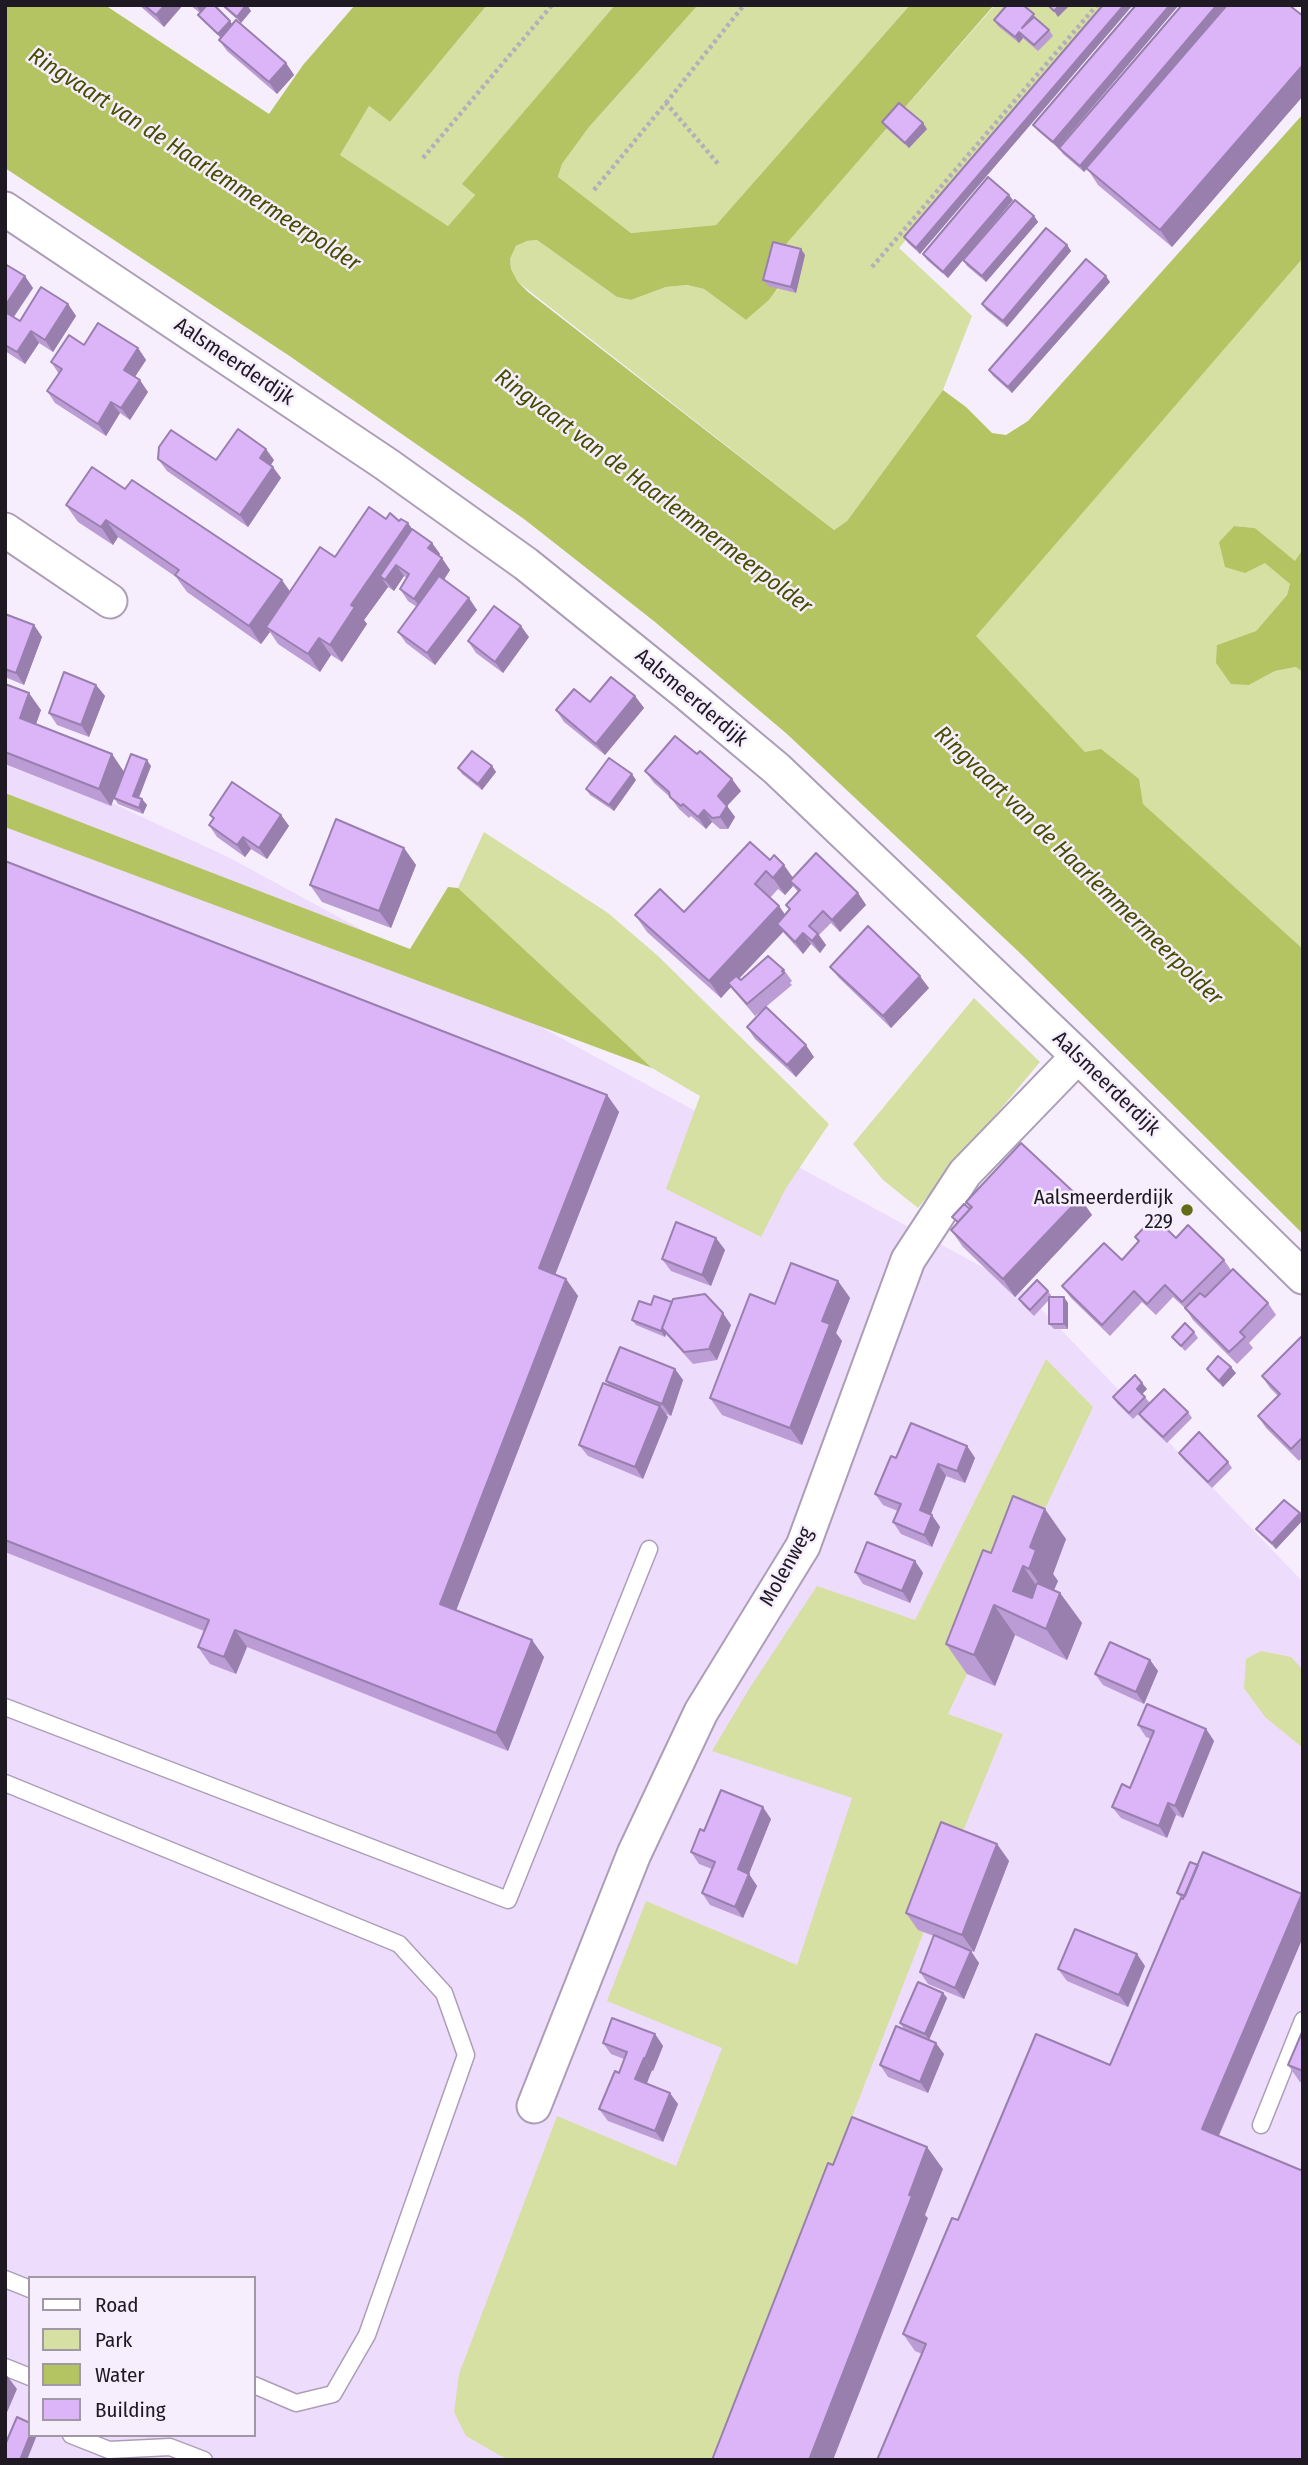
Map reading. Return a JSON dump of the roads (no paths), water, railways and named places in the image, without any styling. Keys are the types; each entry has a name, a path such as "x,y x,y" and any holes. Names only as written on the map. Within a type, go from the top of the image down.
{"street":[{"name":"Aalsmeerderdijk","path":"5,208 386,464 526,564 685,692 777,769 1078,1056 1303,1277"},
{"path":"5,530 110,601"},
{"name":"Molenweg","path":"534,2106 634,1854 701,1712 803,1546 908,1260 965,1173 1078,1056"}],"lane":[{"path":"5,1707 508,1900 649,1549"},
{"path":"5,1783 399,1944 444,1993 466,2054 367,2335 333,2394 296,2403 256,2386"},
{"path":"1261,2125 1303,2020"},
{"path":"5,2279 28,2288"},
{"path":"5,2367 28,2375"},
{"path":"76,2437 109,2450 170,2447 204,2460"}],"water":[{"name":"Ringvaart van de Haarlemmermeerpolder","path":"5,5 105,5 269,114 303,65 355,5 487,5 390,122 369,106 340,155 448,226 475,195 462,184 615,5 698,5 589,127 562,164 558,177 631,233 716,225 910,5 994,5 766,267 780,285 769,300 746,320 704,289 687,285 666,287 631,300 617,297 537,240 516,246 510,259 511,269 518,282 528,292 834,530 847,521 943,390 966,407 992,433 1006,435 1028,421 1303,114 1303,258 976,636 1085,752 1101,749 1139,779 1143,804 1303,949 1303,1234 1021,954 787,734 655,622 524,519 291,357 5,168"},
{"path":"1234,526 1255,528 1295,561 1303,549 1303,672 1296,667 1275,671 1249,685 1231,684 1216,663 1217,645 1256,631 1287,595 1290,584 1265,563 1245,573 1225,567 1219,542"},
{"path":"5,793 410,949 448,887 458,888 652,1068 5,827"}],"place":[{"name":"Aalsmeerderdijk 229","path":"1187,1210"}]}
